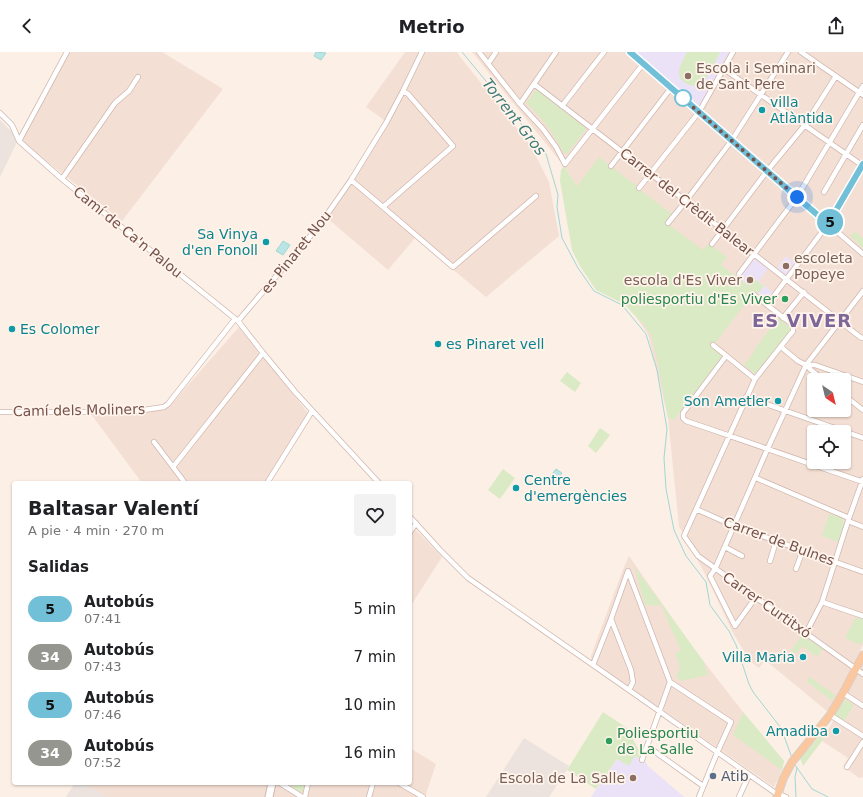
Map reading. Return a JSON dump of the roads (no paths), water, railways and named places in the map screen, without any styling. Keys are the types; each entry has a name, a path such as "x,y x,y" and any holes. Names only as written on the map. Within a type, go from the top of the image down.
{"main road":[{"path":"777,795 792,762 800,750 830,715 863,655"}],"street":[{"path":"19,141 67,52"},
{"name":"es Pinaret Nou","path":"237,320 319,226 351,180 386,123 422,52"},
{"path":"479,52 520,104 543,129 556,147 565,164 643,64"},
{"path":"488,64 496,52"},
{"path":"520,104 556,52"},
{"path":"562,106 604,52"},
{"path":"630,52 863,254"},
{"path":"639,188 699,112 733,52"},
{"path":"668,224 732,140 788,52"},
{"path":"801,52 861,93"},
{"path":"724,69 863,165 828,224 767,305"},
{"path":"712,244 767,171 805,125 836,76"},
{"path":"62,179 115,103 129,91 138,77"},
{"name":"Carrer del Crèdit Balear","path":"534,84 804,292 839,321 863,338"},
{"path":"739,274 797,197 861,93 863,86"},
{"path":"611,166 671,88"},
{"path":"383,207 453,146 408,94 403,91"},
{"name":"Camí de Ca'n Palou","path":"0,113 12,125 19,141 62,179 237,320 312,411 376,481"},
{"path":"824,192 863,125"},
{"path":"351,180 453,267 536,196"},
{"path":"756,597 735,626 710,576 725,548 767,450 806,365 863,290"},
{"path":"783,318 804,292"},
{"path":"696,510 728,436 755,379 781,347 794,328 753,294"},
{"name":"Camí dels Moliners","path":"0,412 124,412 164,407 237,320"},
{"path":"713,345 755,379"},
{"path":"781,347 816,373"},
{"path":"173,467 263,353"},
{"path":"726,356 683,413 683,418 686,421 767,450 863,481 848,520 822,602 806,633"},
{"path":"806,365 815,365 863,382"},
{"path":"746,397 863,438"},
{"path":"851,401 863,410"},
{"path":"268,481 312,411"},
{"path":"154,442 184,481"},
{"path":"756,478 863,527"},
{"name":"Carrer de Bulnes","path":"696,510 734,526 863,572"},
{"name":"Carrer Curtitxó","path":"696,510 684,536 698,556 863,674"},
{"path":"412,519 468,578 777,795 786,797"},
{"path":"412,529 416,523"},
{"path":"770,561 776,541"},
{"path":"725,548 742,556"},
{"path":"796,569 802,550"},
{"path":"593,665 628,571 670,682 731,722 699,797"},
{"path":"822,602 863,616"},
{"path":"611,619 631,670 633,682 629,690"},
{"path":"642,760 670,682"},
{"path":"843,693 863,706"},
{"path":"830,715 863,736"},
{"path":"847,767 863,742"},
{"path":"647,746 703,786"},
{"path":"739,797 749,775"},
{"path":"269,797 272,785"},
{"path":"283,785 303,797 307,785"},
{"path":"369,797 372,785"},
{"path":"402,785 420,796"}],"water":[{"path":"316,52 326,53 321,60 314,56"},
{"path":"283,241 290,245 283,255 276,251"},
{"path":"556,469 562,473 553,485 547,481"}],"waterway":[{"name":"Torrent Gros","path":"462,52 546,154 558,195 557,207 562,238 578,268 594,291 622,305 646,334 657,370 667,429 664,458 666,489 674,530 686,556 706,582 710,605 729,631 736,645 753,692 781,728 792,758"},
{"name":"Torrent Gros","path":"795,765 812,789 828,797"},
{"path":"796,797 795,777 797,768"}],"place":[{"name":"Escola i Seminari de Sant Pere","path":"688,76"},
{"name":"villa Atlàntida","path":"762,110"},
{"name":"Sa Vinya d'en Fonoll","path":"266,242"},
{"name":"escoleta Popeye","path":"786,266"},
{"name":"escola d'Es Viver","path":"750,280"},
{"name":"poliesportiu d'Es Viver","path":"785,299"},
{"name":"Es Colomer","path":"12,329"},
{"name":"es Pinaret vell","path":"438,344"},
{"name":"Son Ametler","path":"778,401"},
{"name":"Centre d'emergències","path":"516,488"},
{"name":"Villa Maria","path":"803,657"},
{"name":"Amadiba","path":"836,731"},
{"name":"Poliesportiu de La Salle","path":"609,741"},
{"name":"Atib","path":"713,776"},
{"name":"Escola de La Salle","path":"633,778"}],"district":[{"name":"ES VIVER","path":"802,320"}]}
